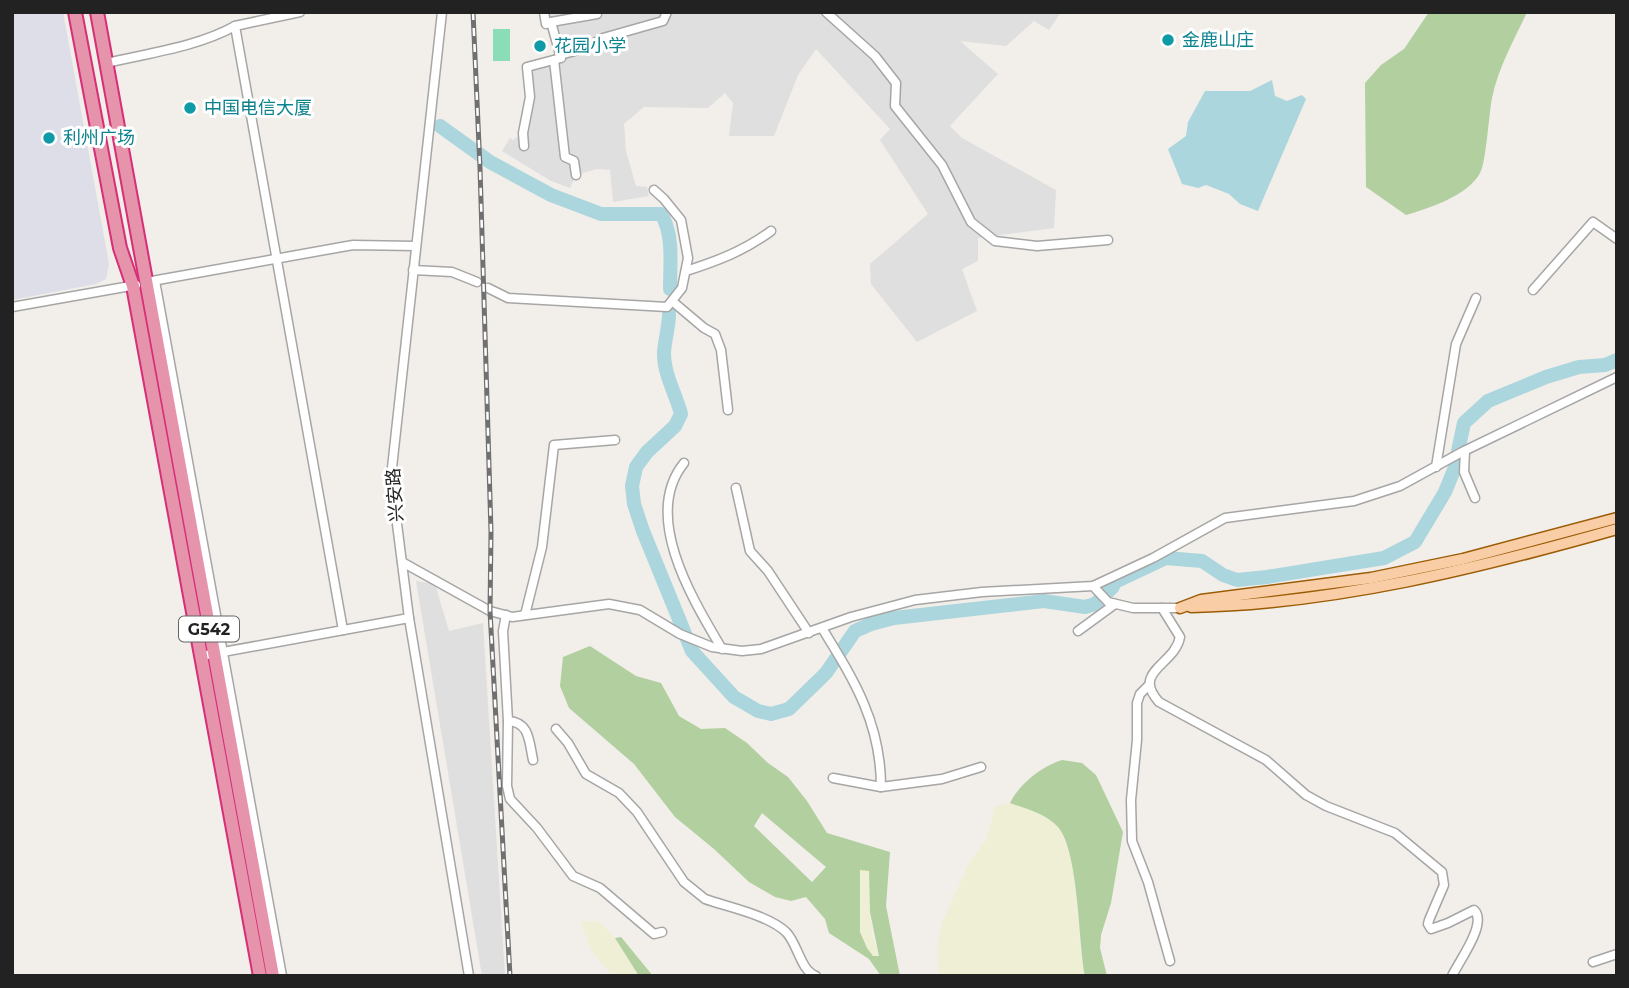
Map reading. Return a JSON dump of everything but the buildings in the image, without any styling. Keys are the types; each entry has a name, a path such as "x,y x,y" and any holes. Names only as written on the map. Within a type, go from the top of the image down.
{"highway":[{"name":"G542","path":"75,12 120,248 144,283"},
{"name":"G542","path":"97,12 141,245 144,283 273,976"},
{"name":"G542","path":"212,654 260,976"}],"main road":[{"path":"1180,608 1202,600 1371,578 1463,559 1617,518"},
{"path":"1180,608 1293,600 1372,586 1466,569 1617,529"}],"street":[{"path":"107,63 184,44 222,33 235,26 300,12"},
{"name":"兴安路","path":"442,12 391,477 409,618 469,976"},
{"path":"544,12 546,24 597,14"},
{"path":"524,146 523,133 530,97 527,67 586,48 603,38 663,21 667,12"},
{"path":"826,12 875,56 896,83 895,106 942,165 971,222 995,241 1037,246 1108,240"},
{"path":"551,22 557,57 565,157 574,161 576,175"},
{"path":"235,26 343,630"},
{"path":"488,288 508,298 667,307 682,288 688,258 681,220 654,190"},
{"path":"1532,290 1593,222 1617,239"},
{"path":"686,271 724,259 771,231"},
{"path":"12,307 353,244 415,246"},
{"path":"412,270 452,272 477,282"},
{"path":"1436,467 1456,344 1476,298"},
{"path":"672,301 715,334 721,350 728,410"},
{"path":"402,562 489,611 525,615 609,604 640,610 684,635 722,649 761,649 851,617 915,600 982,592 1093,586 1153,558 1225,518 1354,501 1399,486 1464,451 1617,377"},
{"path":"525,615 542,547 554,446 615,440"},
{"path":"1464,451 1464,472 1475,498"},
{"path":"684,463 675,474 669,489 667,510 672,542 684,578 722,649"},
{"path":"736,488 750,551 768,571 809,633"},
{"path":"1093,586 1111,603 1133,608 1180,608"},
{"path":"1078,631 1111,603"},
{"path":"1162,608 1180,637 1174,651 1150,676 1151,693 1159,702 1266,760 1306,795 1395,833 1442,872 1444,885 1429,920 1431,929 1474,909 1479,920 1452,976"},
{"path":"506,615 503,631 508,721 507,786 510,799 537,828 573,876 600,888 654,934 662,932"},
{"path":"282,976 212,654 409,618"},
{"path":"822,628 867,708 881,763 881,787"},
{"path":"1149,685 1140,694 1136,704 1137,740 1131,800 1132,841 1148,882 1170,961"},
{"path":"508,721 518,721 525,727 533,760"},
{"path":"556,729 568,743 586,774 620,793 637,813 694,893 775,924 787,933 809,972 817,976"},
{"path":"834,778 881,787 942,779 981,767"},
{"path":"1592,962 1617,954"}],"shaded area":[{"name":"利州广场","path":"12,12 63,12 109,264 106,279 96,284 12,300"},
{"path":"544,12 1061,12 1049,30 1034,21 1006,46 960,41 998,74 950,126 962,138 1056,190 1054,228 978,238 978,261 962,269 977,311 917,342 871,284 870,264 928,214 880,140 890,129 816,49 798,75 774,136 729,136 733,103 725,93 708,108 644,107 624,124 626,151 636,186 647,187 649,196 613,202 610,170 597,169 576,175 570,188 551,181 502,151 510,138 513,140 523,133 527,67 560,54"},
{"path":"416,581 435,584 449,631 483,623 505,976 482,976"}],"green space":[{"path":"1429,12 1527,12 1498,76 1480,173 1457,195 1406,215 1366,187 1365,83 1381,65 1404,49"},
{"path":"493,29 510,29 510,61 493,61"},
{"path":"590,646 636,676 661,683 679,716 701,729 725,728 788,777 827,833 890,852 886,906 900,976 881,976 869,959 829,933 825,919 806,897 791,901 775,897 749,882 675,817 634,764 569,708 560,686 563,657","holes":["762,813 826,867 812,882 754,826","860,870 869,871 870,912 879,956 873,956 860,932"]},
{"path":"1062,760 1082,763 1096,775 1123,832 1111,903 1101,935 1100,948 1107,976 1085,976 1074,876 1065,839 1058,827 1048,819 1010,803 1019,789 1032,777"},
{"path":"1010,803 1038,812 1059,828 1073,862 1085,976 939,976 937,947 942,923 970,861 986,840 995,807"},
{"path":"859,870 869,870 872,933 879,956 873,956 860,932"},
{"path":"598,921 615,938 639,976 613,976 592,952 581,922"},
{"path":"621,937 653,976 639,976 615,938"}],"water":[{"path":"1272,80 1275,96 1287,101 1302,95 1306,99 1258,211 1240,204 1229,194 1206,185 1198,188 1182,184 1168,149 1186,136 1188,122 1205,91 1250,91"}],"waterway":[{"path":"440,126 490,162 551,195 601,214 661,214 670,240 670,289"},
{"path":"669,314 665,362 681,414 675,426 647,452 636,467 632,486 634,504 692,651 734,697 758,711 771,714 789,709 826,673 855,631 894,618 1044,601 1085,607 1095,604 1115,582 1166,558 1202,561 1223,575 1237,580 1384,558 1415,542 1445,492 1454,470 1464,423 1488,401 1546,377 1617,360"}],"railway":[{"path":"473,12 491,532 490,611 510,976"}],"place":[{"name":"金鹿山庄","path":"1168,40"},
{"name":"花园小学","path":"540,46"},
{"name":"中国电信大厦","path":"190,108"},
{"name":"利州广场","path":"49,138"}]}
